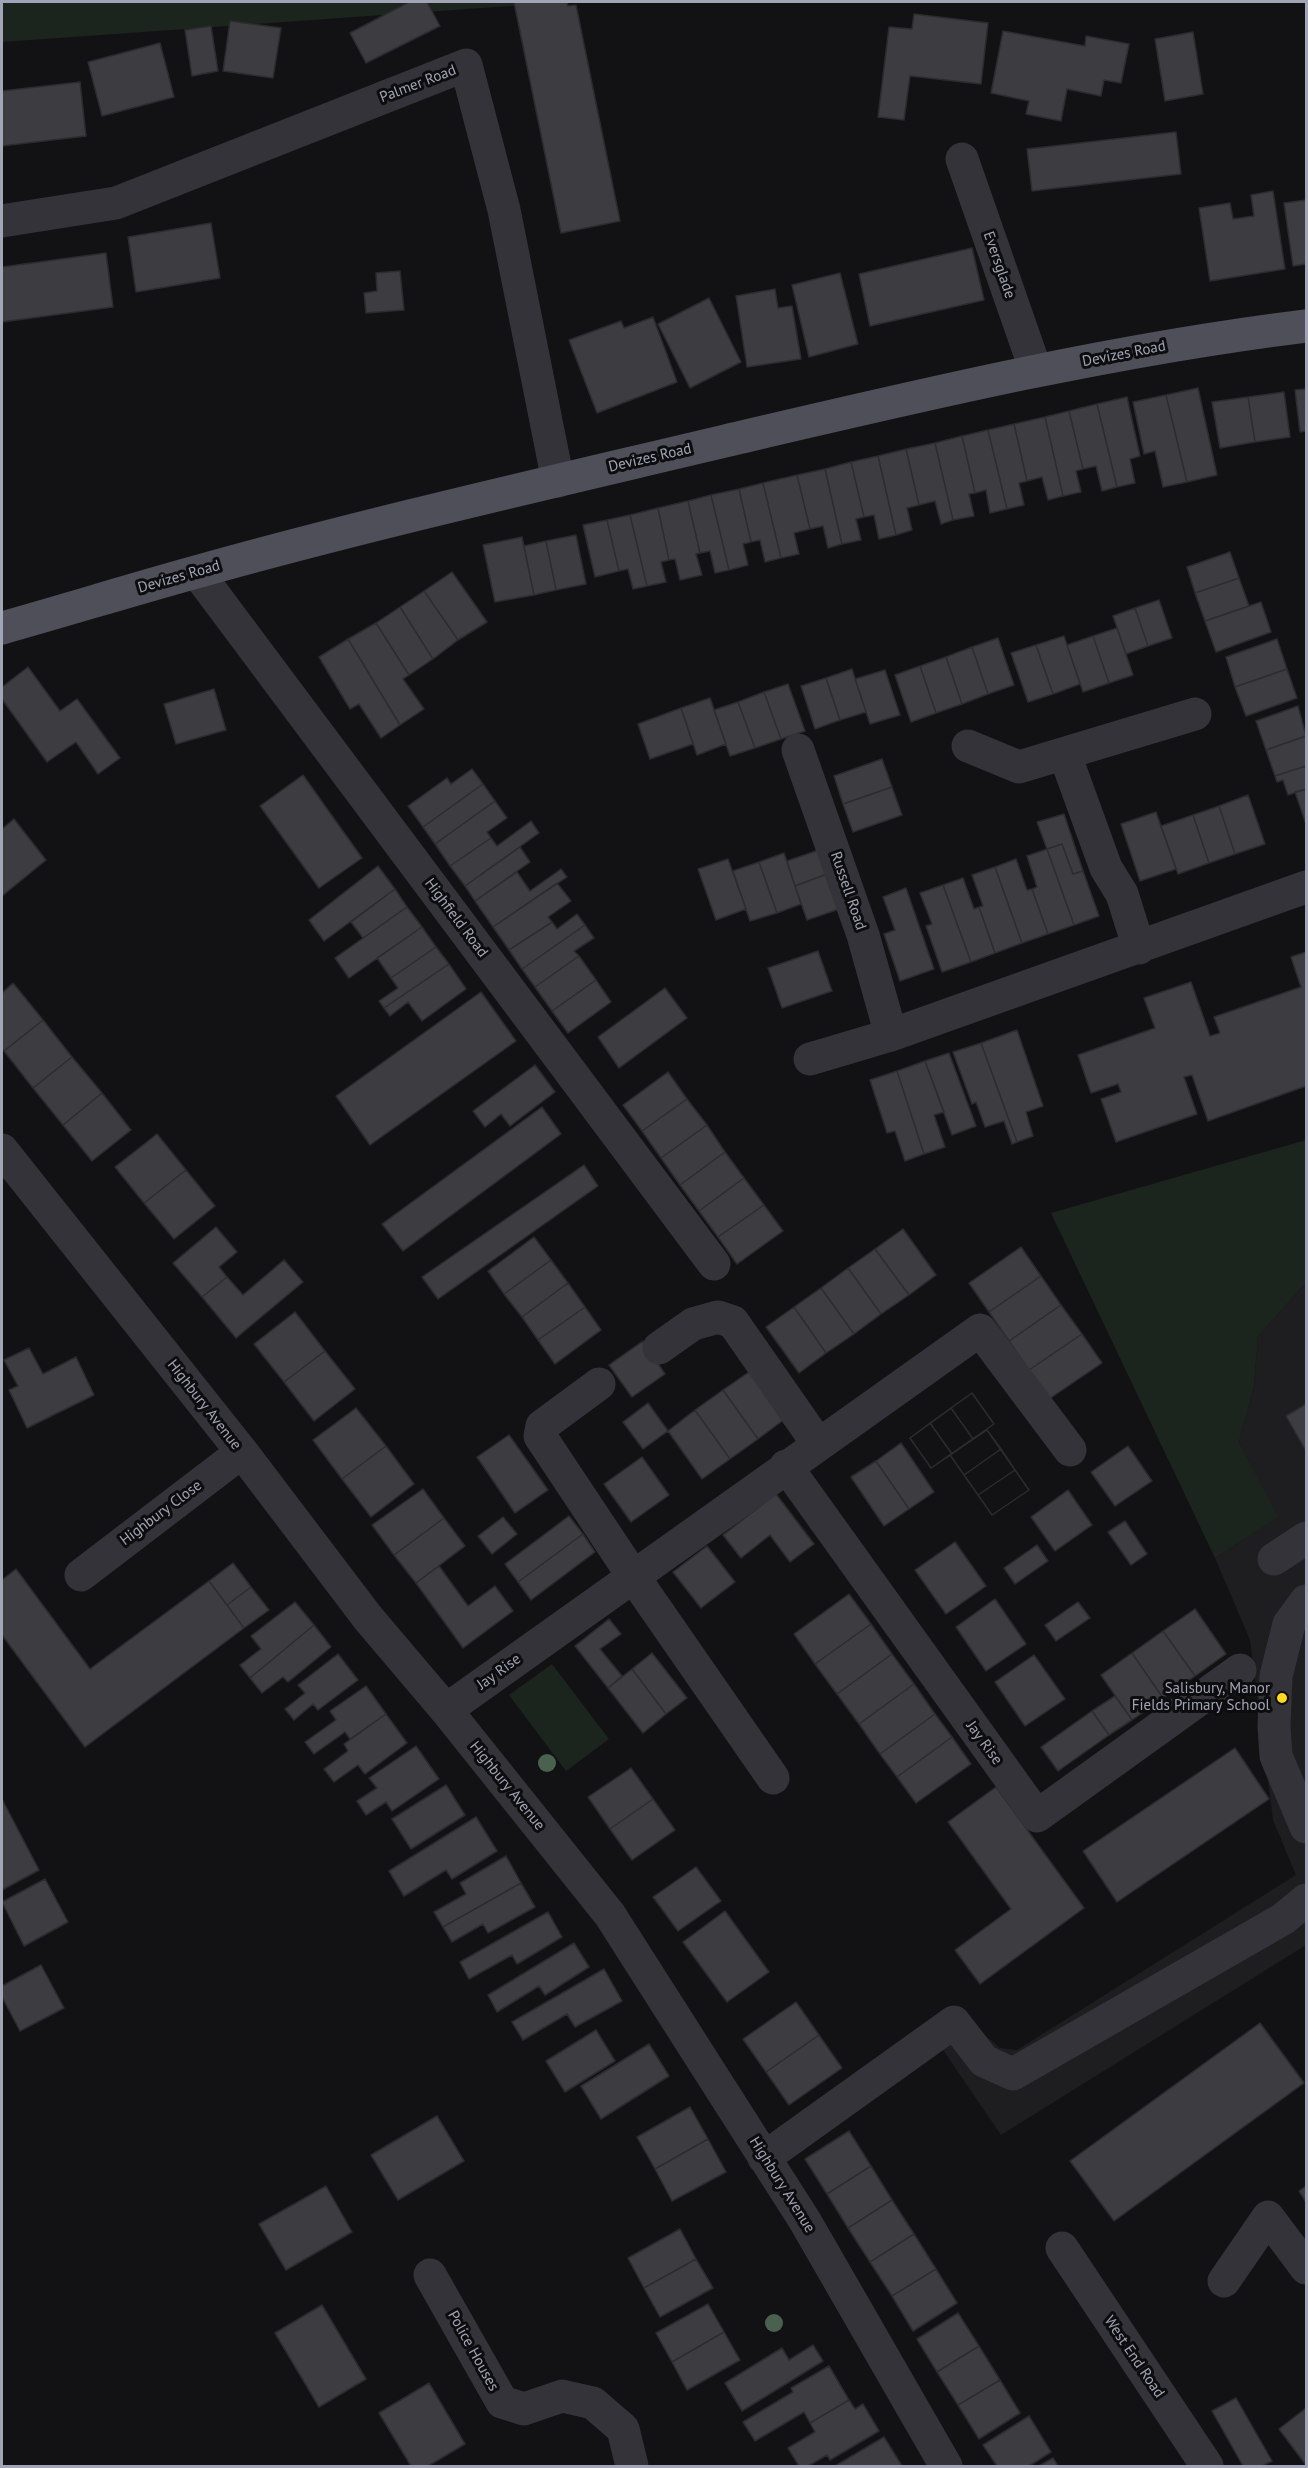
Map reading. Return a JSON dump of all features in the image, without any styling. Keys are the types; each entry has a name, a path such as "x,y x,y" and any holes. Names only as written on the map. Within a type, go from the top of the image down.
{"main road":[{"name":"Devizes Road","path":"2,628 197,572 558,481 840,414 1036,371 1225,336 1306,326"}],"street":[{"name":"Palmer Road","path":"2,221 116,203 466,65 504,210 558,481"},
{"name":"Eversglade","path":"962,159 1036,371"},
{"name":"Highfield Road","path":"197,572 714,1264"},
{"path":"968,746 1019,767 1195,714"},
{"name":"Russell Road","path":"798,750 863,935 891,1035"},
{"path":"1065,754 1106,868 1122,894 1139,948"},
{"path":"810,1059 891,1035 1306,887"},
{"name":"Highbury Avenue","path":"2,1150 242,1452 368,1618 446,1710 610,1915 805,2221 946,2466"},
{"path":"659,1348 693,1324 717,1317 733,1322 818,1444"},
{"name":"Jay Rise","path":"446,1710 980,1330 1071,1450"},
{"path":"599,1384 542,1426 540,1436 633,1576 773,1778"},
{"name":"Highbury Close","path":"81,1575 242,1452"},
{"name":"Jay Rise","path":"786,1466 1037,1816 1240,1670"},
{"path":"1274,1559 1306,1538"},
{"path":"1306,1601 1289,1624 1276,1676 1274,1726 1276,1756 1306,1827"},
{"path":"764,2158 954,2022 984,2061 1013,2074 1283,1919 1306,1900"},
{"path":"1224,2281 1268,2217 1306,2268"},
{"name":"West End Road","path":"1062,2248 1207,2466"},
{"name":"Police Houses","path":"430,2275 502,2402 524,2409 562,2396 593,2403 623,2429 632,2466"}],"shaded area":[{"path":"2,2 566,2 2,42"},
{"path":"1306,1140 1306,1283 1258,1336 1254,1387 1239,1442 1278,1517 1215,1558 1051,1213"},
{"name":"Salisbury, Manor Fields Primary School","path":"1306,1283 1306,1945 1001,2135 941,2047 961,2015 1000,2048 1017,2050 1296,1875 1273,1820 1250,1640 1215,1558 1277,1517 1239,1442 1254,1387 1258,1336"},
{"path":"552,1664 609,1739 566,1771 509,1695"}],"building":[{"path":"409,2 427,2 440,26 366,63 350,33"},
{"path":"514,2 567,2 568,6 576,5 620,221 561,233"},
{"path":"914,14 988,23 981,84 910,76 904,120 878,117 889,27 912,29"},
{"path":"230,21 281,28 273,78 223,71"},
{"path":"211,26 218,71 192,76 185,30"},
{"path":"1003,31 1085,46 1086,36 1129,44 1121,83 1104,80 1101,96 1067,89 1061,121 1026,114 1029,101 991,93"},
{"path":"1193,32 1203,94 1165,101 1155,39"},
{"path":"160,43 174,97 102,116 88,62"},
{"path":"80,82 86,136 2,146 2,91"},
{"path":"1176,132 1181,174 1032,191 1027,149"},
{"path":"1273,191 1285,269 1210,281 1199,208 1230,203 1233,219 1254,216 1251,195"},
{"path":"1306,200 1306,264 1293,266 1284,203"},
{"path":"211,223 220,278 136,292 128,237"},
{"path":"972,248 984,300 870,326 859,274"},
{"path":"106,253 113,307 2,322 2,267"},
{"path":"400,271 404,310 366,313 364,293 377,291 376,273"},
{"path":"840,273 858,344 809,357 792,285"},
{"path":"775,289 778,308 792,306 801,359 747,367 736,296"},
{"path":"709,298 741,362 690,388 658,324"},
{"path":"653,317 677,382 597,413 569,340 621,321 624,328"},
{"path":"1198,388 1217,475 1187,482 1166,395"},
{"path":"1306,389 1306,431 1300,432 1295,390"},
{"path":"1284,392 1290,437 1255,442 1248,397"},
{"path":"1166,395 1187,482 1163,487 1155,451 1144,454 1133,402"},
{"path":"1127,397 1140,456 1130,459 1135,483 1117,487 1097,404"},
{"path":"1248,397 1255,442 1220,448 1212,402"},
{"path":"1097,404 1117,487 1102,491 1096,466 1083,469 1069,411"},
{"path":"1069,411 1083,469 1076,471 1081,492 1063,496 1045,417"},
{"path":"1045,417 1063,496 1048,500 1042,477 1027,481 1014,424"},
{"path":"1014,424 1027,481 1019,483 1024,505 1007,509 988,430"},
{"path":"988,430 1007,509 990,513 986,490 975,493 962,436"},
{"path":"962,436 975,493 969,494 974,516 953,520 935,443"},
{"path":"935,443 953,520 941,524 935,501 919,505 906,449"},
{"path":"906,449 919,505 907,508 912,530 896,535 878,456"},
{"path":"878,456 896,535 879,539 874,515 864,517 851,462"},
{"path":"851,462 864,517 856,519 861,540 842,544 825,469"},
{"path":"825,469 842,544 828,548 823,526 810,529 797,475"},
{"path":"797,475 810,529 794,533 799,554 781,558 763,483"},
{"path":"763,483 781,558 765,562 760,540 751,542 739,489"},
{"path":"739,489 751,542 743,544 748,565 729,570 711,495"},
{"path":"711,495 729,570 715,573 710,551 700,553 688,501"},
{"path":"688,501 700,553 696,554 702,575 680,580 675,559 669,560 658,508"},
{"path":"658,508 669,560 661,562 666,582 647,586 630,515"},
{"path":"630,515 647,586 633,589 628,569 619,571 607,520"},
{"path":"607,520 619,571 595,577 583,525"},
{"path":"576,535 586,584 556,590 546,541"},
{"path":"522,537 534,595 495,602 483,545"},
{"path":"546,541 556,590 534,595 524,546"},
{"path":"1230,552 1239,578 1195,593 1187,567"},
{"path":"452,572 487,622 458,640 424,591"},
{"path":"1239,578 1249,606 1205,621 1195,593"},
{"path":"424,591 458,640 433,659 400,607"},
{"path":"1159,600 1172,638 1148,646 1135,608"},
{"path":"1261,602 1271,632 1216,652 1205,621"},
{"path":"400,607 433,659 409,675 376,623"},
{"path":"1135,608 1148,646 1126,654 1113,616"},
{"path":"376,623 409,675 403,679 424,709 400,725 348,639"},
{"path":"1117,628 1133,675 1109,683 1093,636"},
{"path":"1064,636 1080,684 1053,694 1036,645"},
{"path":"1093,636 1109,683 1083,692 1067,645"},
{"path":"998,638 1014,685 988,694 972,647"},
{"path":"348,639 400,725 381,738 359,704 350,709 319,657"},
{"path":"1277,639 1287,669 1235,687 1226,657"},
{"path":"1036,645 1053,694 1028,702 1011,653"},
{"path":"972,647 988,694 962,704 946,657"},
{"path":"946,657 962,704 936,713 920,666"},
{"path":"920,666 936,713 911,722 895,675"},
{"path":"28,667 60,711 77,699 120,758 98,774 76,742 47,762 2,699 2,687"},
{"path":"852,669 866,712 840,720 826,678"},
{"path":"1287,669 1297,698 1246,716 1235,687"},
{"path":"885,670 900,715 870,724 855,679"},
{"path":"826,678 840,720 815,729 801,686"},
{"path":"788,684 805,731 781,739 764,692"},
{"path":"214,689 226,730 176,744 164,704"},
{"path":"764,692 781,739 755,748 738,702"},
{"path":"710,698 726,744 697,755 681,708"},
{"path":"738,702 755,748 730,756 714,710"},
{"path":"1298,706 1306,736 1266,750 1256,721"},
{"path":"681,708 693,744 650,759 638,724"},
{"path":"1306,736 1306,766 1275,776 1266,750"},
{"path":"882,759 892,787 843,804 834,776"},
{"path":"1306,766 1306,789 1288,795 1283,780 1277,782 1275,776"},
{"path":"472,769 483,784 423,827 408,806 447,778 451,784"},
{"path":"303,775 362,858 319,888 260,806"},
{"path":"483,784 495,801 435,844 423,827"},
{"path":"892,787 902,815 853,832 843,804"},
{"path":"1306,789 1306,824 1295,792"},
{"path":"1248,795 1265,844 1235,854 1219,806"},
{"path":"495,801 507,818 487,832 491,838 450,866 435,844"},
{"path":"1219,806 1235,854 1209,863 1193,815"},
{"path":"1156,812 1176,869 1140,881 1121,824"},
{"path":"1064,814 1083,871 1073,874 1062,844 1047,849 1037,822"},
{"path":"1193,815 1209,863 1178,874 1161,826"},
{"path":"14,819 46,860 2,896 2,829"},
{"path":"531,821 539,833 465,886 450,866 491,838 497,846"},
{"path":"1062,844 1073,874 1083,871 1099,916 1074,925 1047,849"},
{"path":"520,847 530,862 475,901 465,886"},
{"path":"822,849 830,873 795,886 787,861"},
{"path":"1047,849 1074,925 1048,934 1032,889 1037,887 1027,856"},
{"path":"784,853 801,904 777,913 759,862"},
{"path":"728,859 746,909 716,920 698,869"},
{"path":"1016,859 1027,890 1032,889 1048,934 1022,943 995,867"},
{"path":"759,862 777,913 750,921 733,871"},
{"path":"378,866 395,889 324,941 309,920"},
{"path":"995,867 1022,943 995,953 979,907 983,906 972,875"},
{"path":"561,869 567,877 493,927 475,901 517,872 530,891"},
{"path":"830,873 842,908 807,920 795,886"},
{"path":"963,878 974,909 979,907 995,953 971,962 943,885"},
{"path":"557,883 571,901 548,917 552,922 509,950 493,927"},
{"path":"943,885 971,962 942,972 926,926 932,924 920,893"},
{"path":"906,888 934,969 900,981 884,934 895,930 883,897"},
{"path":"395,889 407,907 363,938 351,922"},
{"path":"407,907 422,927 349,978 335,958"},
{"path":"577,914 585,925 522,969 509,950 552,922 557,929"},
{"path":"585,925 594,938 574,951 579,956 535,987 522,969"},
{"path":"422,927 436,947 391,978 377,958"},
{"path":"436,947 449,964 384,1008 379,1001 398,988 391,978"},
{"path":"818,951 832,991 782,1008 768,968"},
{"path":"1306,952 1306,1086 1208,1121 1192,1075 1184,1077 1197,1114 1116,1142 1101,1099 1121,1092 1118,1084 1091,1093 1078,1055 1155,1028 1144,998 1191,982 1210,1036 1220,1033 1214,1017 1301,987 1291,957"},
{"path":"579,956 596,980 552,1011 535,987"},
{"path":"449,964 466,989 422,1021 408,1002 390,1016 384,1008"},
{"path":"596,980 611,1002 568,1033 552,1011"},
{"path":"13,983 43,1020 4,1051 2,1048 2,993"},
{"path":"665,988 687,1018 619,1068 598,1037"},
{"path":"481,992 516,1041 370,1145 336,1096"},
{"path":"43,1020 72,1057 33,1088 4,1051"},
{"path":"1017,1030 1043,1106 1026,1112 1033,1136 1017,1142 981,1043"},
{"path":"981,1043 1017,1142 1012,1144 1004,1121 985,1127 976,1102 972,1104 953,1052"},
{"path":"949,1053 976,1126 952,1135 925,1061"},
{"path":"72,1057 102,1093 63,1125 33,1088"},
{"path":"925,1061 944,1112 934,1115 945,1147 924,1154 897,1071"},
{"path":"535,1065 555,1092 510,1126 501,1114 485,1127 473,1111"},
{"path":"897,1071 924,1154 905,1161 895,1131 887,1133 870,1080"},
{"path":"668,1072 687,1099 642,1131 623,1105"},
{"path":"102,1093 131,1130 92,1161 63,1125"},
{"path":"687,1099 707,1125 661,1158 642,1131"},
{"path":"542,1107 561,1134 403,1251 382,1224"},
{"path":"707,1125 725,1152 680,1185 661,1158"},
{"path":"157,1134 186,1170 144,1203 115,1167"},
{"path":"725,1152 744,1178 699,1211 680,1185"},
{"path":"584,1165 598,1186 438,1299 422,1277"},
{"path":"186,1170 215,1206 174,1239 144,1203"},
{"path":"744,1178 764,1205 718,1237 699,1211"},
{"path":"764,1205 783,1231 737,1264 718,1237"},
{"path":"216,1227 237,1252 219,1267 227,1277 202,1297 173,1263"},
{"path":"903,1229 936,1275 909,1295 875,1249"},
{"path":"534,1237 551,1260 504,1294 488,1271"},
{"path":"1021,1247 1041,1276 989,1312 969,1283"},
{"path":"875,1249 909,1295 881,1314 848,1268"},
{"path":"284,1260 303,1282 236,1338 202,1297 227,1277 243,1295"},
{"path":"551,1260 568,1283 522,1317 504,1294"},
{"path":"848,1268 881,1314 854,1334 821,1288"},
{"path":"1041,1276 1061,1305 1009,1341 989,1312"},
{"path":"568,1283 585,1307 538,1340 522,1317"},
{"path":"821,1288 854,1334 826,1353 794,1307"},
{"path":"1061,1305 1082,1334 1029,1370 1009,1341"},
{"path":"585,1307 601,1330 555,1364 538,1340"},
{"path":"794,1307 826,1353 799,1373 766,1327"},
{"path":"295,1312 325,1351 284,1382 254,1344"},
{"path":"1082,1334 1102,1363 1049,1399 1029,1370"},
{"path":"643,1341 665,1374 632,1397 609,1365"},
{"path":"29,1348 43,1374 76,1357 94,1395 27,1428 9,1390 18,1386 4,1360"},
{"path":"325,1351 355,1389 314,1421 284,1382"},
{"path":"752,1370 786,1418 758,1439 723,1390"},
{"path":"723,1390 758,1439 730,1459 695,1410"},
{"path":"972,1393 994,1424 931,1468 910,1438"},
{"path":"972,1393 994,1424 973,1439 951,1408"},
{"path":"648,1403 668,1431 643,1449 623,1422"},
{"path":"1306,1404 1306,1451 1286,1416"},
{"path":"356,1408 386,1446 342,1479 313,1440"},
{"path":"951,1408 973,1439 952,1454 930,1423"},
{"path":"695,1410 730,1459 702,1479 668,1431"},
{"path":"930,1423 952,1454 931,1468 910,1438"},
{"path":"987,1430 1029,1490 992,1515 950,1455"},
{"path":"987,1430 1001,1449 964,1475 950,1455"},
{"path":"509,1435 548,1490 515,1513 477,1457"},
{"path":"901,1443 934,1492 909,1509 876,1461"},
{"path":"386,1446 414,1484 371,1517 342,1479"},
{"path":"1128,1446 1152,1481 1115,1506 1091,1472"},
{"path":"1001,1449 1015,1470 978,1495 964,1475"},
{"path":"642,1457 669,1495 631,1522 604,1484"},
{"path":"876,1461 909,1509 884,1526 851,1477"},
{"path":"1015,1470 1029,1490 992,1515 978,1495"},
{"path":"423,1489 444,1518 394,1555 372,1525"},
{"path":"1068,1490 1092,1525 1055,1551 1031,1517"},
{"path":"776,1494 814,1544 790,1562 770,1535 741,1558 723,1535"},
{"path":"569,1516 583,1534 518,1582 505,1564"},
{"path":"503,1517 517,1534 492,1554 478,1536"},
{"path":"444,1518 465,1546 416,1583 394,1555"},
{"path":"1125,1521 1147,1554 1131,1565 1108,1532"},
{"path":"583,1534 595,1552 531,1600 518,1582"},
{"path":"955,1542 986,1586 946,1614 915,1570"},
{"path":"1037,1545 1048,1561 1015,1584 1004,1568"},
{"path":"707,1546 735,1582 701,1608 673,1572"},
{"path":"233,1563 251,1587 227,1605 209,1581"},
{"path":"439,1566 468,1606 495,1586 513,1611 463,1648 416,1583"},
{"path":"16,1569 90,1669 209,1581 244,1628 85,1747 2,1635 2,1580"},
{"path":"251,1587 269,1610 244,1628 227,1605"},
{"path":"849,1594 871,1624 815,1664 794,1634"},
{"path":"995,1599 1026,1644 986,1671 956,1627"},
{"path":"295,1602 314,1625 250,1678 240,1665 261,1649 251,1636"},
{"path":"1078,1602 1090,1618 1056,1641 1045,1625"},
{"path":"1195,1609 1226,1654 1195,1676 1163,1631"},
{"path":"609,1619 621,1634 600,1649 622,1676 608,1688 575,1646"},
{"path":"871,1624 892,1654 837,1694 815,1664"},
{"path":"314,1625 331,1647 288,1682 283,1677 262,1693 250,1678"},
{"path":"1163,1631 1195,1676 1163,1698 1132,1653"},
{"path":"652,1653 687,1698 666,1714 632,1669"},
{"path":"1132,1653 1163,1698 1132,1720 1101,1675"},
{"path":"338,1654 358,1680 318,1710 313,1704 294,1720 285,1709 305,1693 298,1685"},
{"path":"892,1654 914,1684 859,1724 837,1694"},
{"path":"1034,1655 1065,1699 1025,1726 995,1682"},
{"path":"632,1669 666,1714 643,1733 608,1688"},
{"path":"914,1684 935,1714 880,1754 859,1724"},
{"path":"366,1686 386,1714 350,1739 345,1732 314,1754 305,1742 336,1720 330,1711"},
{"path":"1115,1696 1132,1720 1109,1735 1092,1711"},
{"path":"1092,1711 1109,1735 1058,1771 1041,1747"},
{"path":"386,1714 407,1743 365,1774 358,1765 334,1782 324,1769 348,1751 344,1744"},
{"path":"935,1714 952,1737 897,1777 880,1754"},
{"path":"952,1737 971,1764 916,1803 897,1777"},
{"path":"416,1746 439,1779 392,1811 386,1802 366,1815 357,1801 377,1788 369,1778"},
{"path":"1235,1748 1269,1799 1117,1902 1083,1851"},
{"path":"631,1768 653,1799 610,1829 588,1797"},
{"path":"446,1785 465,1815 411,1849 392,1819"},
{"path":"996,1787 1084,1908 980,1984 955,1950 1011,1909 948,1822"},
{"path":"2,1799 39,1870 2,1890"},
{"path":"653,1799 675,1830 632,1860 610,1829"},
{"path":"476,1817 497,1851 452,1879 446,1870 404,1896 389,1871"},
{"path":"506,1856 521,1883 443,1927 434,1912 466,1894 460,1883"},
{"path":"696,1867 721,1901 678,1931 653,1897"},
{"path":"45,1879 68,1922 24,1946 2,1902"},
{"path":"521,1883 535,1907 488,1933 483,1924 452,1942 443,1927"},
{"path":"725,1911 769,1972 727,2002 683,1942"},
{"path":"548,1912 562,1937 517,1964 512,1955 469,1979 460,1962"},
{"path":"574,1943 589,1967 545,1995 539,1986 497,2012 488,1995"},
{"path":"41,1965 64,2008 20,2031 2,1997 2,1986"},
{"path":"604,1969 622,2001 575,2027 567,2014 523,2040 512,2022"},
{"path":"796,2002 819,2035 766,2072 743,2039"},
{"path":"1260,2023 1304,2083 1114,2221 1070,2161"},
{"path":"596,2030 615,2061 565,2092 546,2061"},
{"path":"819,2035 842,2068 789,2105 766,2072"},
{"path":"649,2044 669,2076 601,2119 581,2086"},
{"path":"690,2107 708,2139 655,2169 637,2137"},
{"path":"437,2116 464,2161 398,2200 371,2155"},
{"path":"849,2131 871,2166 827,2194 805,2159"},
{"path":"708,2139 726,2172 672,2201 655,2169"},
{"path":"871,2166 892,2200 848,2228 827,2194"},
{"path":"326,2186 352,2232 286,2270 259,2224"},
{"path":"1306,2186 1306,2202 1299,2191"},
{"path":"892,2200 914,2234 870,2262 848,2228"},
{"path":"680,2229 696,2259 644,2288 628,2258"},
{"path":"914,2234 936,2269 892,2296 870,2262"},
{"path":"696,2259 713,2288 660,2317 644,2288"},
{"path":"936,2269 957,2303 913,2331 892,2296"},
{"path":"708,2304 724,2332 672,2362 656,2333"},
{"path":"322,2305 366,2379 319,2407 275,2333"},
{"path":"958,2313 979,2346 937,2372 917,2339"},
{"path":"724,2332 740,2360 687,2390 672,2362"},
{"path":"813,2345 823,2361 742,2411 725,2383 782,2348 789,2360"},
{"path":"979,2346 1000,2380 958,2405 937,2372"},
{"path":"829,2366 849,2400 810,2423 804,2412 755,2441 743,2422 793,2392 791,2388"},
{"path":"1000,2380 1020,2413 979,2439 958,2405"},
{"path":"429,2383 465,2444 428,2466 411,2466 379,2413"},
{"path":"1236,2398 1272,2461 1262,2466 1243,2466 1212,2411"},
{"path":"849,2400 855,2409 863,2404 879,2431 830,2460 827,2455 808,2466 799,2466 788,2448 815,2432 810,2423"},
{"path":"1306,2408 1306,2465 1279,2429"},
{"path":"1029,2416 1051,2452 1029,2466 997,2466 983,2445"},
{"path":"884,2437 902,2466 835,2466"},
{"path":"1053,2458 1058,2466 1039,2466"}],"place":[{"name":"Salisbury, Manor Fields Primary School","path":"1282,1698"}]}
